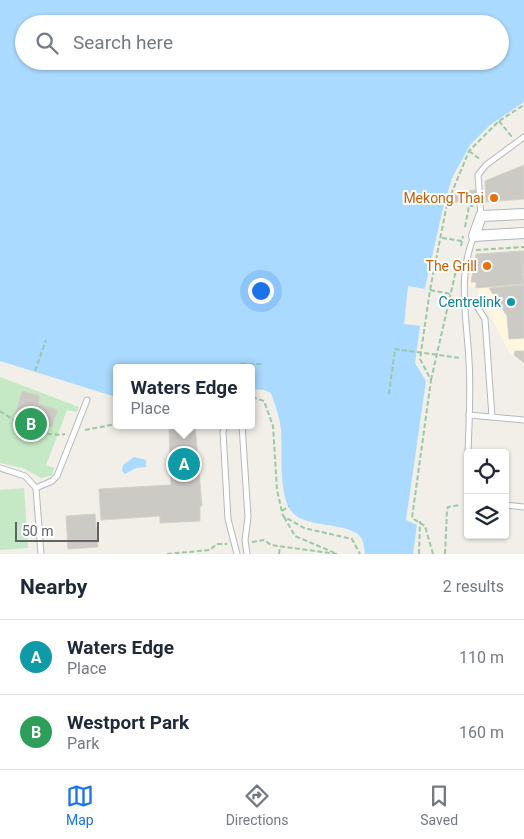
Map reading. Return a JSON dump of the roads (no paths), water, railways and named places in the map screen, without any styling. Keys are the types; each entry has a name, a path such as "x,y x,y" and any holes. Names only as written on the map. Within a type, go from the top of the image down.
{"street":[{"path":"524,214 481,216 474,236 524,233"}],"lane":[{"path":"481,216 478,174 486,165 524,137"},
{"path":"468,449 470,361 464,300 468,251 474,236"},
{"path":"464,300 474,302 485,319 492,417"},
{"path":"36,488 52,481 57,476 87,400"},
{"path":"469,415 524,420"},
{"path":"224,429 228,519 237,554"},
{"path":"242,429 248,518 245,540 247,554"},
{"path":"0,468 25,476 36,488 41,554"},
{"path":"509,505 524,507"}],"water":[{"path":"0,0 524,0 524,102 490,125 470,145 452,178 443,208 425,288 415,363 426,381 406,520 417,525 413,554 365,554 363,541 357,534 341,527 302,519 289,508 283,487 280,420 271,393 255,389 255,364 113,364 113,396 0,361"},
{"path":"134,457 146,460 146,467 136,468 125,474 122,471 123,465"}],"place":[{"name":"Mekong Thai","path":"494,198"},
{"name":"The Grill","path":"487,266"},
{"name":"Centrelink","path":"511,302"},
{"name":"Westport Park","path":"31,424"},
{"name":"Waters Edge","path":"184,464"}]}
